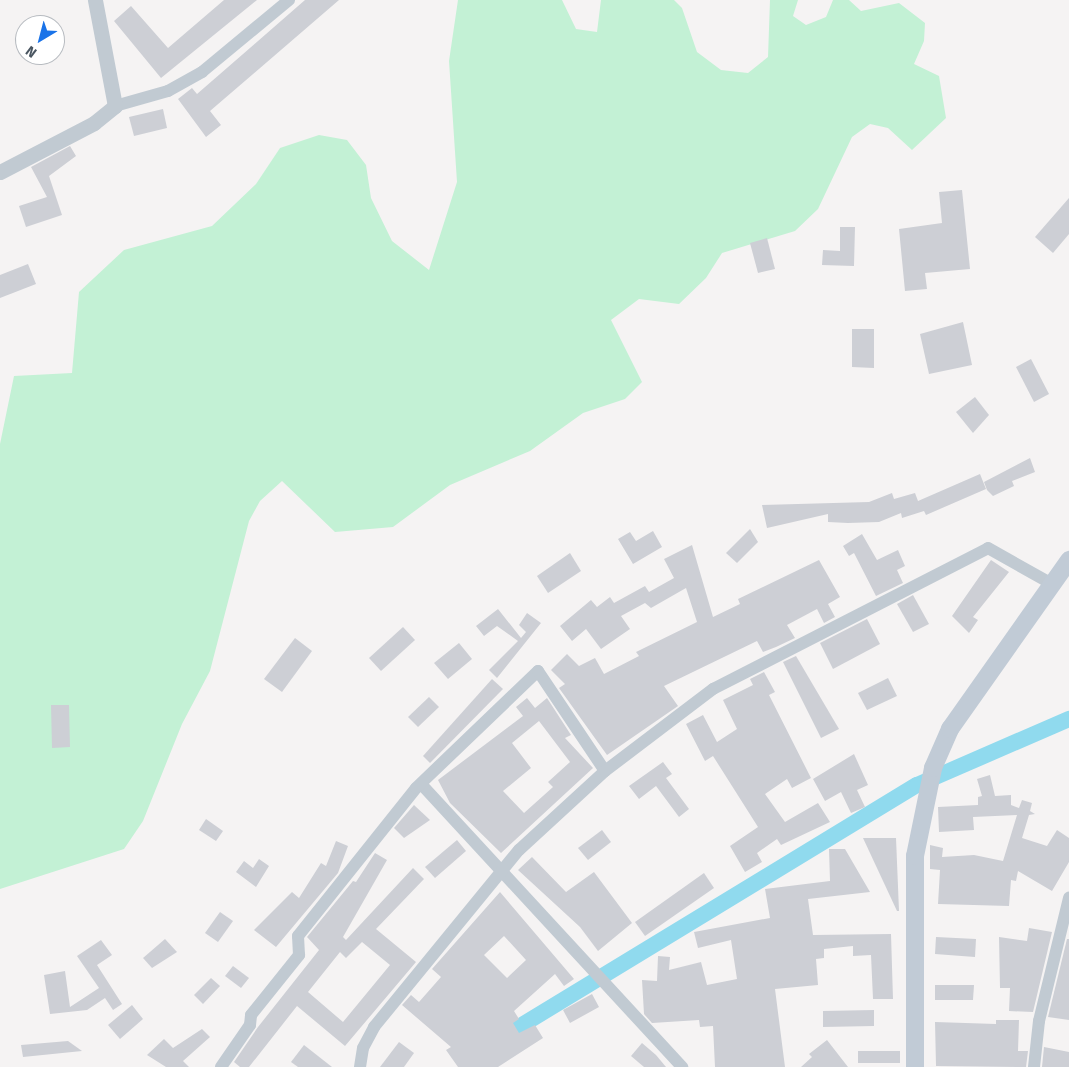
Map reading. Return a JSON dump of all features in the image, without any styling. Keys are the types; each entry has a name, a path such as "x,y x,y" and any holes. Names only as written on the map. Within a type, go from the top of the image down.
{"main road":[{"path":"915,1067 915,856 933,768 950,729 1069,560"}],"street":[{"path":"95,0 115,106"},
{"path":"0,172 94,123 115,106 168,91 202,72 288,0"},
{"path":"360,1067 363,1048 374,1027 499,872 604,771 713,689 988,548 1052,584"},
{"path":"224,1066 250,1025 251,1015 299,955 298,936 422,785 538,671 604,771"},
{"path":"422,785 499,872 682,1067"},
{"path":"1034,1067 1039,1021 1069,898"}],"green space":[{"path":"458,0 562,0 576,29 597,32 601,0 674,0 682,8 697,52 721,70 748,73 768,57 770,0 798,0 793,16 806,25 826,17 833,0 849,0 861,11 899,3 925,23 924,41 914,64 939,76 946,118 912,150 888,128 870,124 852,137 818,209 795,231 722,253 706,278 679,304 639,299 611,320 642,382 625,399 583,413 530,451 450,485 393,527 335,532 282,481 260,501 249,521 210,671 182,724 143,821 124,849 0,889 0,444 14,376 72,373 79,292 124,250 212,226 256,184 280,148 319,135 347,140 366,165 371,198 392,241 429,270 457,182 449,61"}],"building":[{"path":"224,0 257,0 161,78 114,21 131,6 168,48"},
{"path":"305,0 339,0 210,111 221,125 206,137 178,99 192,88 197,94"},
{"path":"163,109 167,128 134,136 129,117"},
{"path":"70,146 76,156 49,176 62,215 26,227 19,206 47,197 31,167"},
{"path":"962,190 970,269 925,273 927,289 905,291 899,229 942,223 939,192"},
{"path":"1069,198 1069,234 1053,253 1035,237"},
{"path":"840,227 855,227 854,266 822,265 823,250 840,251"},
{"path":"767,238 775,269 758,273 750,243"},
{"path":"28,264 36,284 0,298 0,275"},
{"path":"963,322 972,365 929,374 920,334"},
{"path":"852,329 874,329 874,368 852,367"},
{"path":"1031,359 1049,394 1034,402 1016,367"},
{"path":"975,397 989,415 973,433 956,412"},
{"path":"1030,458 1035,472 1012,481 1014,486 993,496 987,490 984,482"},
{"path":"980,474 986,489 926,515 924,511 902,518 901,513 879,522 828,522 828,514 767,528 762,505 869,502 892,493 894,499 915,493 918,501"},
{"path":"750,529 758,542 737,563 726,553"},
{"path":"653,531 662,547 633,564 618,539 630,532 636,541"},
{"path":"862,534 877,560 898,550 905,566 897,570 903,583 876,596 854,553 849,556 843,546"},
{"path":"692,545 713,617 740,604 738,599 819,560 840,597 828,604 835,617 824,623 817,609 787,625 795,638 763,652 757,641 664,686 678,706 607,755 559,688 565,684 551,670 567,654 579,666 595,658 604,674 639,656 636,652 697,622 686,588 651,608 645,603 621,616 630,629 601,649 586,629 572,641 560,626 591,600 597,607 610,597 614,603 645,586 649,592 674,578 664,559"},
{"path":"570,553 581,571 548,593 537,576"},
{"path":"991,560 1009,572 973,617 978,620 969,633 952,616"},
{"path":"913,595 929,624 913,632 897,604"},
{"path":"498,609 521,638 526,632 519,625 527,613 541,623 497,678 489,670 518,641 497,626 484,636 476,626"},
{"path":"867,619 880,644 833,669 820,643"},
{"path":"403,627 415,640 381,671 369,658"},
{"path":"295,638 312,651 282,692 264,679"},
{"path":"459,643 472,659 448,679 434,663"},
{"path":"796,656 839,729 821,738 783,662"},
{"path":"764,672 775,692 769,695 811,778 792,788 787,779 765,794 785,822 818,803 830,822 781,845 777,839 757,853 762,862 745,872 730,846 758,827 713,756 705,761 686,724 703,715 717,742 737,729 723,700 753,685 750,679"},
{"path":"888,678 897,696 867,710 858,693"},
{"path":"492,679 503,689 430,763 423,756"},
{"path":"429,697 439,707 418,727 408,717"},
{"path":"527,698 535,708 547,698 571,735 565,738 593,768 501,853 450,803 438,780 523,716 516,707","holes":["539,721 570,762 548,782 553,787 524,813 503,791 531,768 512,743"]},
{"path":"51,705 69,705 70,747 52,748"},
{"path":"854,754 868,785 857,790 865,807 851,813 841,792 825,801 813,779"},
{"path":"663,762 672,774 666,778 689,809 679,817 656,786 639,799 629,786"},
{"path":"990,775 995,796 1011,795 1011,805 1019,808 1022,800 1032,803 1030,811 1035,814 1029,815 1022,838 1047,846 1057,830 1069,838 1069,862 1052,891 1018,871 1016,881 1011,880 1009,906 938,904 940,870 930,869 930,845 943,848 942,857 974,855 1003,861 1017,815 973,817 974,830 939,832 938,807 978,805 978,797 982,796 977,779"},
{"path":"414,805 430,820 404,838 394,828"},
{"path":"206,819 223,831 216,841 199,830"},
{"path":"602,830 611,842 588,860 578,848"},
{"path":"863,838 896,838 899,911 897,911"},
{"path":"457,840 466,851 435,878 425,867"},
{"path":"336,841 348,846 338,873 276,947 254,930 292,892 299,898 321,863 326,866"},
{"path":"829,849 845,849 870,892 808,899 813,935 891,934 893,999 873,999 871,955 853,956 853,946 824,949 824,958 816,959 818,985 775,989 785,1067 715,1067 713,1026 700,1027 699,1020 652,1023 644,1014 642,980 657,981 658,956 670,957 669,970 701,962 707,985 737,979 731,940 698,948 694,932 770,918 765,889 830,881"},
{"path":"375,853 387,860 343,937 346,940 413,868 424,879 376,929 416,962 345,1046 297,1006 249,1067 240,1067 234,1062 258,1027 319,950 307,937 353,881 356,882","holes":["362,942 390,965 343,1022 308,992 340,952 346,958"]},
{"path":"532,857 566,892 594,872 632,923 598,951 580,927 518,870"},
{"path":"259,859 269,866 256,887 236,872 244,861 253,868"},
{"path":"704,873 714,888 645,936 635,922"},
{"path":"500,892 574,979 564,986 555,974 514,1011 519,1019 513,1023 519,1033 535,1025 543,1038 498,1067 458,1067 446,1050 451,1047 402,1005 411,995 419,1002 441,977 432,969","holes":["504,936 526,960 507,978 484,955"]},
{"path":"220,912 233,921 218,942 205,933"},
{"path":"1029,928 1052,932 1033,1012 1009,1011 1010,988 1000,988 999,937 1027,941"},
{"path":"936,937 976,939 975,957 935,954"},
{"path":"165,939 177,952 152,968 143,958"},
{"path":"1067,939 1069,939 1069,1020 1048,1017"},
{"path":"101,940 112,955 97,965 122,1004 113,1010 105,998 87,1010 50,1014 44,975 65,971 70,1007 99,988 77,956"},
{"path":"233,966 249,978 241,988 225,976"},
{"path":"211,978 220,986 203,1004 194,995"},
{"path":"935,985 974,985 973,1000 935,1000"},
{"path":"592,994 599,1007 570,1023 563,1010"},
{"path":"132,1005 143,1019 120,1039 108,1025"},
{"path":"874,1010 874,1026 823,1027 823,1011"},
{"path":"996,1020 1019,1020 1018,1051 1028,1051 1026,1067 936,1066 935,1022 996,1024"},
{"path":"202,1029 210,1037 183,1061 189,1067 166,1067 147,1055 164,1039 173,1048"},
{"path":"827,1040 848,1067 801,1067 812,1057 809,1054"},
{"path":"68,1041 82,1051 23,1057 21,1045"},
{"path":"399,1042 414,1053 404,1067 380,1067"},
{"path":"642,1043 666,1067 644,1067 631,1056"},
{"path":"304,1045 332,1067 298,1067 291,1062"},
{"path":"1044,1047 1069,1052 1069,1067 1042,1067"},
{"path":"858,1051 900,1051 900,1063 858,1063"}],"waterway":[{"path":"499,1039 917,785 1069,719"}]}
